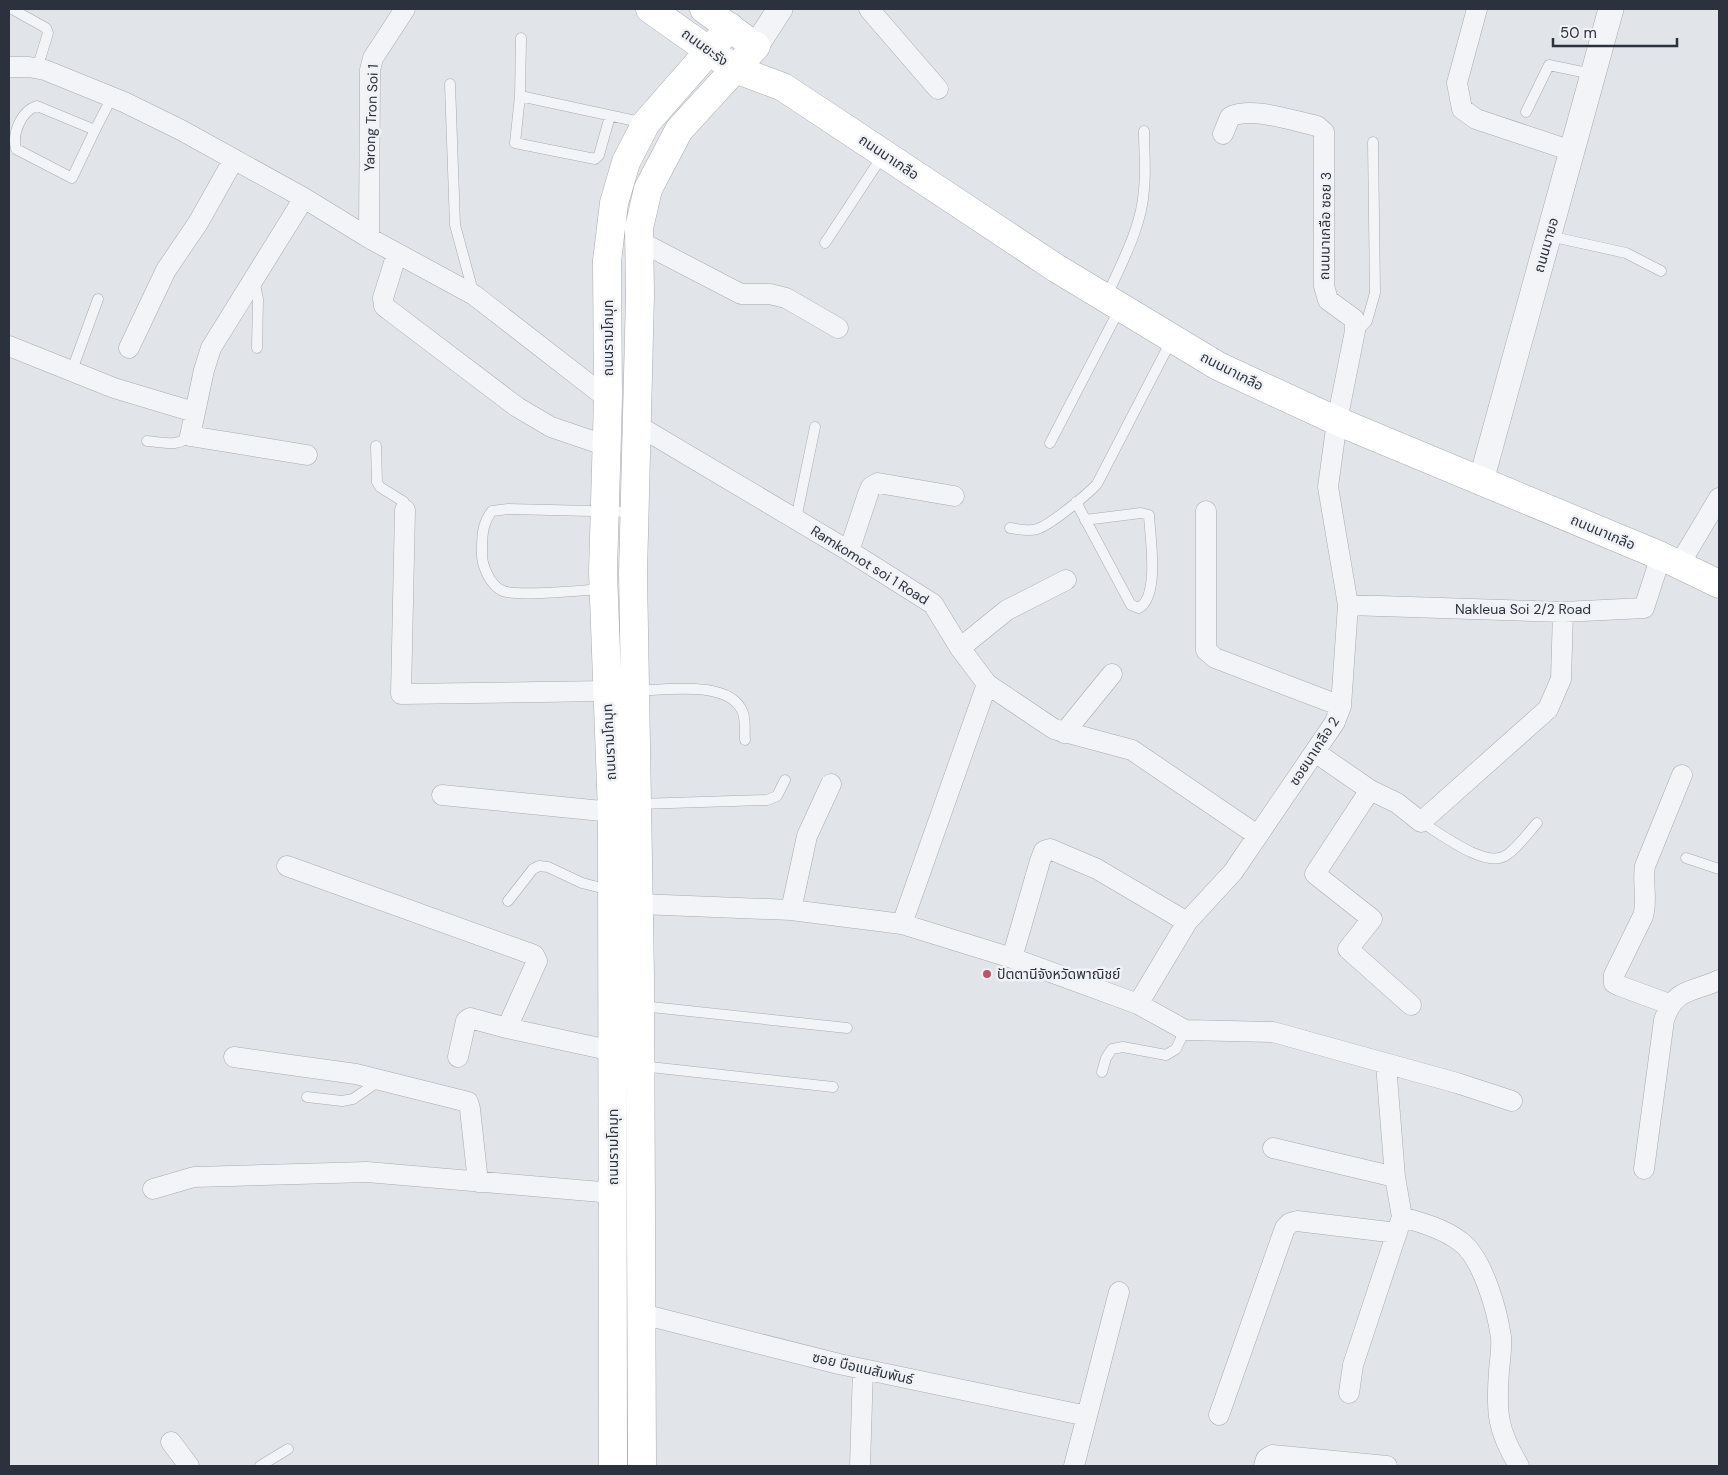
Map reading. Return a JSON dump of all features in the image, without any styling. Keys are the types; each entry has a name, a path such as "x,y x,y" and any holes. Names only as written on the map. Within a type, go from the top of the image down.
{"main road":[{"name":"ถนนยะรัง","path":"650,9 735,69"},
{"path":"704,9 756,46"},
{"name":"ถนนรามโกมุท","path":"613,1466 611,890 625,808 635,691 605,512 608,399 607,261 614,203 626,162 646,123 730,27"},
{"name":"ถนนรามโกมุท","path":"642,1466 639,904 606,691 618,588 634,512 639,228 648,189 679,130 756,46"},
{"name":"ถนนนาเกลือ","path":"756,46 783,87"},
{"name":"ถนนนาเกลือ","path":"735,69 783,87 1056,268 1218,366 1338,422 1670,561 1719,584"}],"street":[{"name":"Yarong Tron Soi 1","path":"369,238 370,70 373,58 405,9"},
{"path":"756,46 780,9"},
{"path":"869,9 938,89"},
{"path":"1478,9 1457,83 1462,108 1476,119 1572,151"},
{"name":"ถนนมายอ","path":"1481,481 1610,9"},
{"path":"9,67 38,68 112,97 181,130 304,198 369,238 474,296 608,399"},
{"name":"ถนนนาเกลือ ซอย 3","path":"1223,134 1230,116 1236,113 1251,112 1317,126 1324,132 1324,286 1328,300 1354,319 1354,336 1338,422"},
{"path":"129,348 166,270 198,223 234,160"},
{"path":"304,198 211,348 204,370 190,435 308,455"},
{"path":"639,241 741,294 770,294 786,298 838,328"},
{"path":"397,253 383,298 384,306 517,407 551,427 607,446"},
{"path":"9,346 114,388 194,412"},
{"name":"ซอยนาเกลือ 2","path":"1138,1004 1187,922 1233,872 1336,722 1341,706 1348,605 1328,488 1338,422"},
{"name":"Ramkomot soi 1 Road","path":"636,425 796,519 932,604 960,648 987,684 1054,729 1132,750 1257,835"},
{"path":"848,551 871,487 878,483 954,496"},
{"path":"1670,561 1719,498"},
{"path":"405,510 401,694 606,691"},
{"path":"1206,511 1206,650 1215,658 1341,706"},
{"name":"Nakleua Soi 2/2 Road","path":"1348,605 1563,612 1644,608 1670,561"},
{"path":"960,648 1007,610 1066,580"},
{"path":"1315,752 1370,790 1397,803 1421,822 1548,709 1561,678 1563,612"},
{"path":"1064,733 1112,674"},
{"path":"902,924 987,684"},
{"path":"1670,1004 1614,983 1614,974 1643,916 1646,907 1643,879 1645,866 1682,775"},
{"path":"791,910 807,836 831,784"},
{"path":"1370,790 1315,874 1372,919 1348,949 1411,1005"},
{"path":"442,795 625,808"},
{"path":"1012,958 1040,861 1044,851 1050,849 1097,869 1187,922"},
{"path":"287,866 534,955 537,961 507,1028"},
{"path":"639,904 791,910 902,924 1012,958 1138,1004 1185,1030 1273,1032 1457,1083 1512,1101"},
{"path":"1644,1169 1664,1020 1670,1004 1686,991 1719,980"},
{"path":"458,1057 466,1021 470,1018 613,1051"},
{"path":"234,1057 356,1074 468,1102 478,1182"},
{"path":"1348,1393 1353,1365 1399,1225 1386,1064"},
{"path":"1273,1148 1395,1177"},
{"path":"153,1190 194,1177 367,1172 613,1193"},
{"path":"1219,1415 1285,1228 1290,1223 1297,1221 1433,1226 1462,1243 1477,1261 1487,1284 1501,1338 1496,1411 1507,1448 1518,1466"},
{"path":"1074,1466 1119,1292"},
{"name":"ซอย บือแนสัมพันธ์","path":"642,1314 863,1369 1087,1416"},
{"path":"860,1466 863,1369"},
{"path":"171,1442 189,1466"},
{"path":"1264,1466 1266,1458 1272,1455 1387,1466"}],"lane":[{"path":"12,9 46,28 48,33 38,68"},
{"path":"520,38 520,96 515,143 595,159 599,155 610,116"},
{"path":"1526,112 1549,64 1593,74"},
{"path":"450,84 455,225 474,296"},
{"path":"520,96 646,123"},
{"path":"95,130 37,106 28,109 19,123 14,142 16,149 72,178 112,97"},
{"path":"1050,443 1113,303 1140,214 1144,190 1144,131"},
{"path":"1354,336 1367,321 1375,293 1373,142"},
{"path":"825,243 884,154"},
{"path":"1549,236 1626,253 1661,271"},
{"path":"254,279 258,299 257,348"},
{"path":"72,370 98,299"},
{"path":"1010,528 1038,529 1076,502 1097,484 1172,338"},
{"path":"796,519 815,427"},
{"path":"147,441 178,444 190,435"},
{"path":"376,446 377,482 380,488 404,502 405,510"},
{"path":"1076,502 1085,520 1131,606 1139,608 1145,604 1152,588 1149,515 1141,513 1085,520"},
{"path":"618,588 516,593 501,591 488,578 482,556 485,520 492,512 508,509 634,512"},
{"path":"635,691 685,688 705,689 723,694 736,701 744,714 745,740"},
{"path":"625,808 767,800 777,796 785,780"},
{"path":"1421,822 1481,858 1494,859 1505,856 1537,823"},
{"path":"1686,858 1719,869"},
{"path":"508,900 533,869 539,866 548,866 582,883 611,890"},
{"path":"640,1006 847,1028"},
{"path":"1102,1072 1106,1058 1112,1048 1124,1047 1166,1055 1176,1049 1185,1030"},
{"path":"640,1066 833,1088"},
{"path":"307,1097 342,1101 353,1099 380,1080"},
{"path":"260,1466 288,1449"}],"place":[{"name":"ปัตตานีจังหวัดพาณิชย์","path":"987,974"}]}
